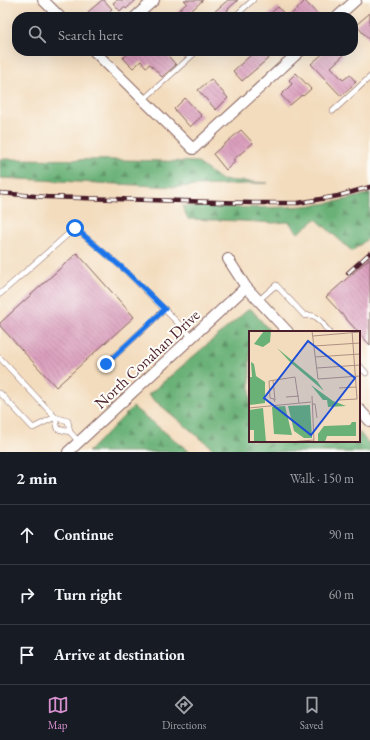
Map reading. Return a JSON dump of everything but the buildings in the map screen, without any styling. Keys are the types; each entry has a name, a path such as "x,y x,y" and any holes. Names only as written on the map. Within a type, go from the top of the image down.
{"street":[{"path":"141,12 154,0"},
{"path":"343,12 356,0"},
{"path":"48,2 56,12"},
{"path":"100,56 193,149 295,56"},
{"path":"228,259 246,287 287,331"},
{"name":"North Conahan Drive","path":"68,452 246,287"},
{"path":"360,410 370,422"}],"lane":[{"path":"240,12 253,0"},
{"path":"143,100 191,56"},
{"path":"333,111 370,77"},
{"path":"0,294 75,228 126,271 192,337"},
{"path":"259,300 276,285 305,316 310,314 316,317 328,331"},
{"path":"106,364 165,309"},
{"path":"0,358 55,417 58,429 70,432"},
{"path":"360,366 366,372"},
{"path":"0,393 34,428 55,417 68,421 70,432 79,442"}],"green space":[{"path":"0,159 197,162 221,180 268,183 175,187 0,178"},
{"path":"370,193 370,237 352,251 316,219 298,233 289,222 274,223 188,219 182,206 253,208 301,206 324,204"},
{"path":"250,308 270,331 249,331 249,442 360,442 360,433 370,445 370,452 217,452 148,395"},
{"path":"133,407 190,452 88,452"}],"railway":[{"path":"0,193 46,197 298,203 338,196 370,187"},
{"path":"348,273 370,253"}],"route":[{"path":"75,228 126,271 165,309 106,364"}]}
